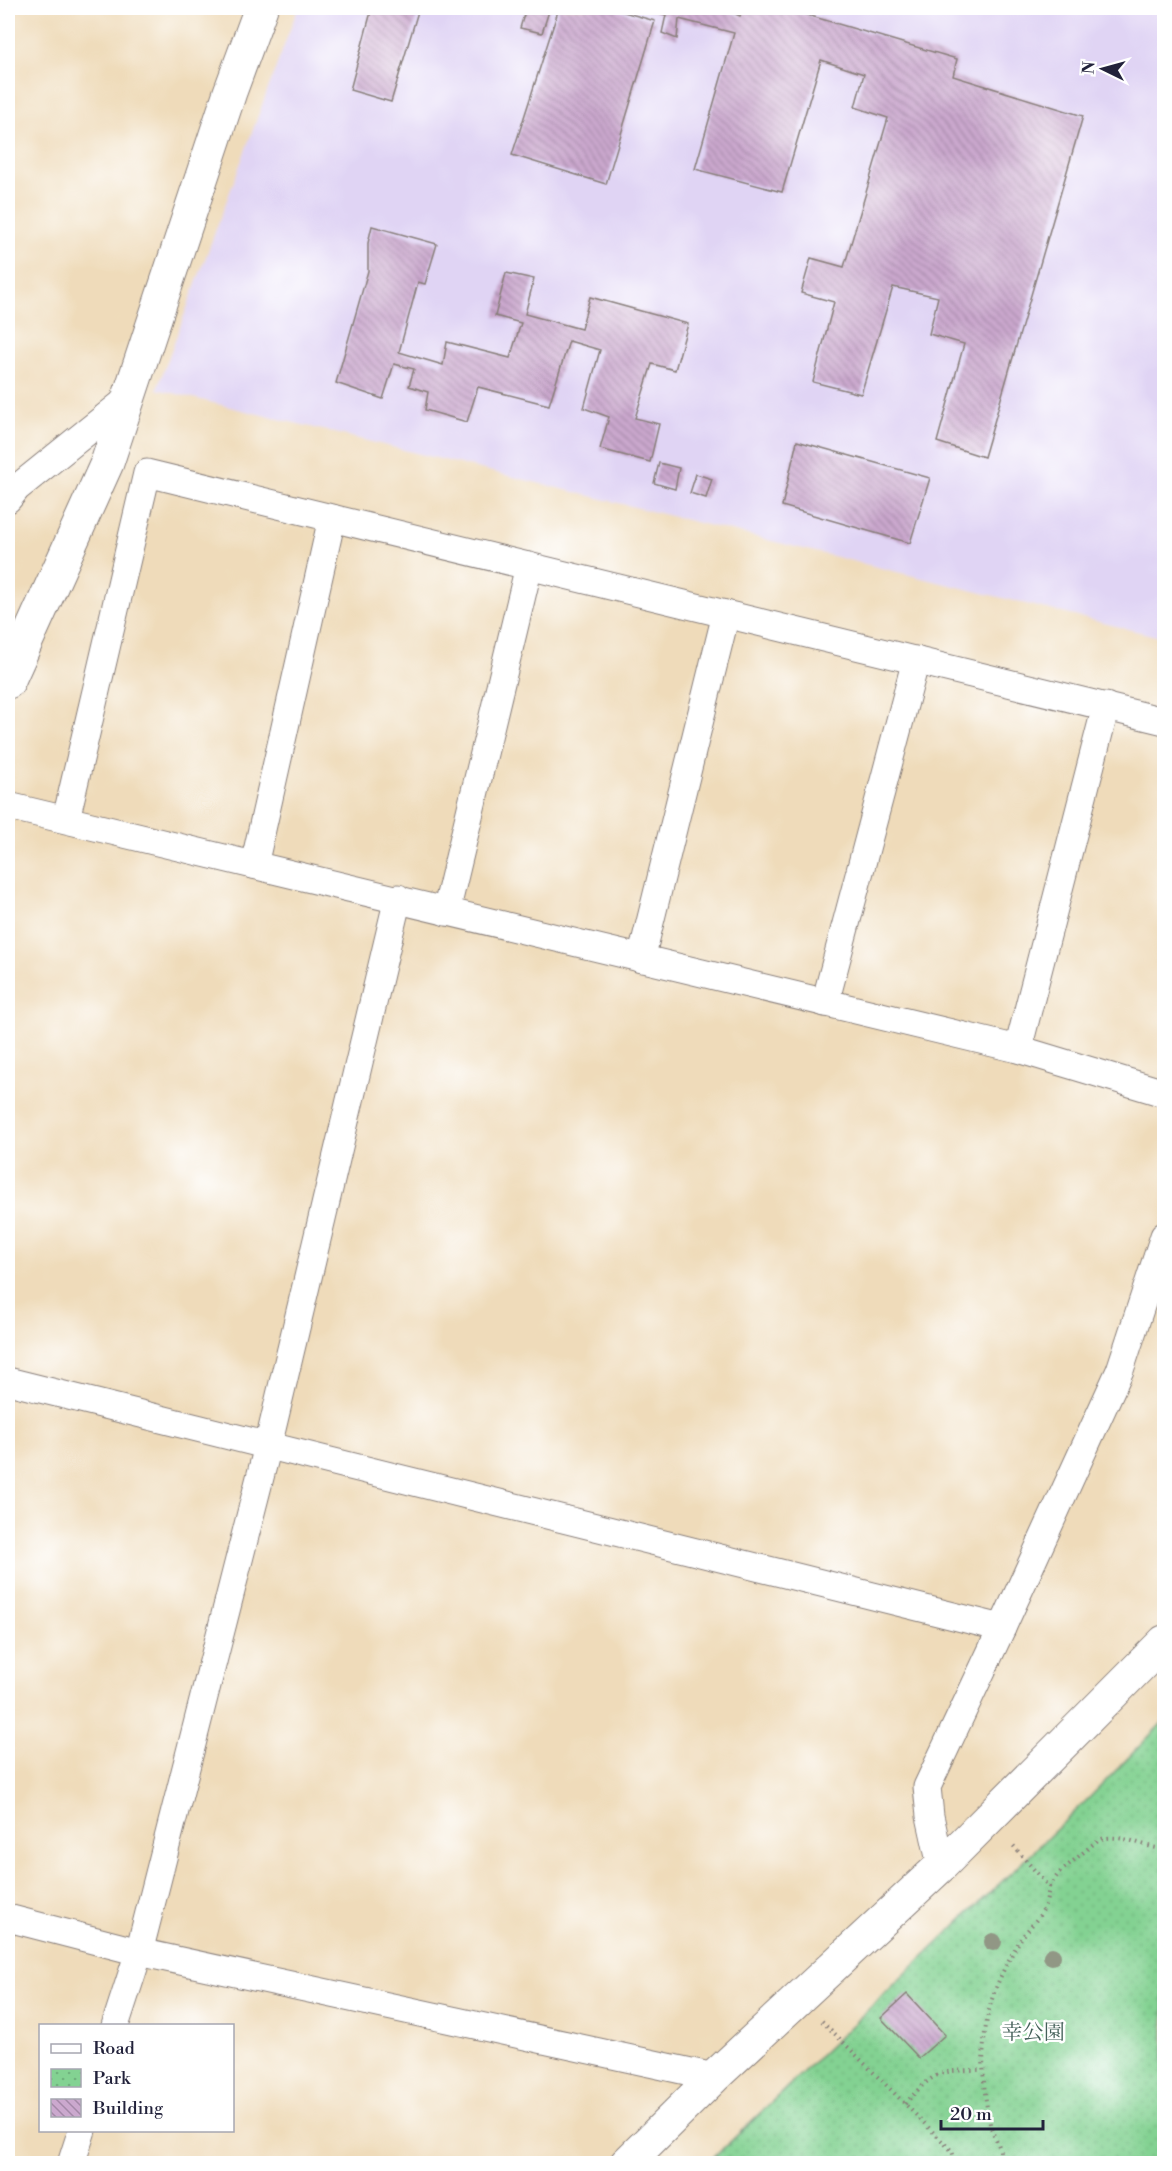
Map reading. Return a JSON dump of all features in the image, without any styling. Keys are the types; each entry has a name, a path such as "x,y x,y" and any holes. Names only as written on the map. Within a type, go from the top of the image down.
{"street":[{"path":"8,682 107,463 230,92 261,8"},
{"path":"8,499 17,488 129,398"},
{"path":"66,819 147,473 1164,721"},
{"path":"254,865 332,518"},
{"path":"446,912 528,566"},
{"path":"641,959 726,614"},
{"path":"825,1003 916,660"},
{"path":"1018,1049 1106,706"},
{"path":"8,806 1018,1049 1164,1093"},
{"path":"116,2024 139,1952 268,1446 398,898"},
{"path":"941,1866 930,1815 927,1787 1120,1370 1164,1236"},
{"path":"8,1381 1002,1628"},
{"path":"626,2163 714,2077 941,1866 1164,1642"},
{"path":"8,1917 139,1952 714,2077"},
{"path":"71,2163 81,2132"}],"path":[{"path":"989,1817 1049,1887"},
{"path":"1000,2163 1001,2152 998,2139 991,2129 985,2102 983,2044 990,2005 1004,1971 1021,1940 1045,1906 1049,1887 1059,1873 1098,1840 1127,1838 1150,1848 1164,1849"},
{"path":"798,1999 952,2151 956,2163 970,2163"},
{"path":"905,2104 923,2083 942,2072 983,2070"}],"shaded area":[{"path":"298,8 1164,8 1164,638 157,389"}],"green space":[{"name":"幸公園","path":"1164,1721 1164,2163 707,2164 1090,1797"}],"building":[{"path":"372,8 419,8 391,102 350,90"},
{"path":"526,8 550,8 542,33 520,28"},
{"path":"559,8 610,8 655,21 606,184 512,155"},
{"path":"641,8 721,8 740,16 743,8 784,8 957,59 953,76 1083,116 984,457 937,442 964,344 929,334 938,297 893,287 861,394 813,382 834,302 801,293 811,258 844,267 888,118 855,107 864,74 821,60 782,192 695,169 734,33 679,19 677,39 662,33 666,15"},
{"path":"372,226 437,244 425,284 418,282 399,352 443,365 447,342 510,358 521,323 495,316 506,273 534,279 525,314 581,329 590,297 688,324 675,370 652,364 635,418 659,424 650,462 600,449 609,417 584,408 600,350 569,341 549,405 478,387 467,422 425,410 428,392 409,386 414,369 394,364 383,399 336,383 368,271 368,243"},
{"path":"797,441 930,478 910,543 782,506"},
{"path":"659,463 679,468 675,489 654,483"},
{"path":"696,474 712,479 706,498 690,493"},
{"path":"907,1994 945,2035 919,2058 881,2018"}]}
